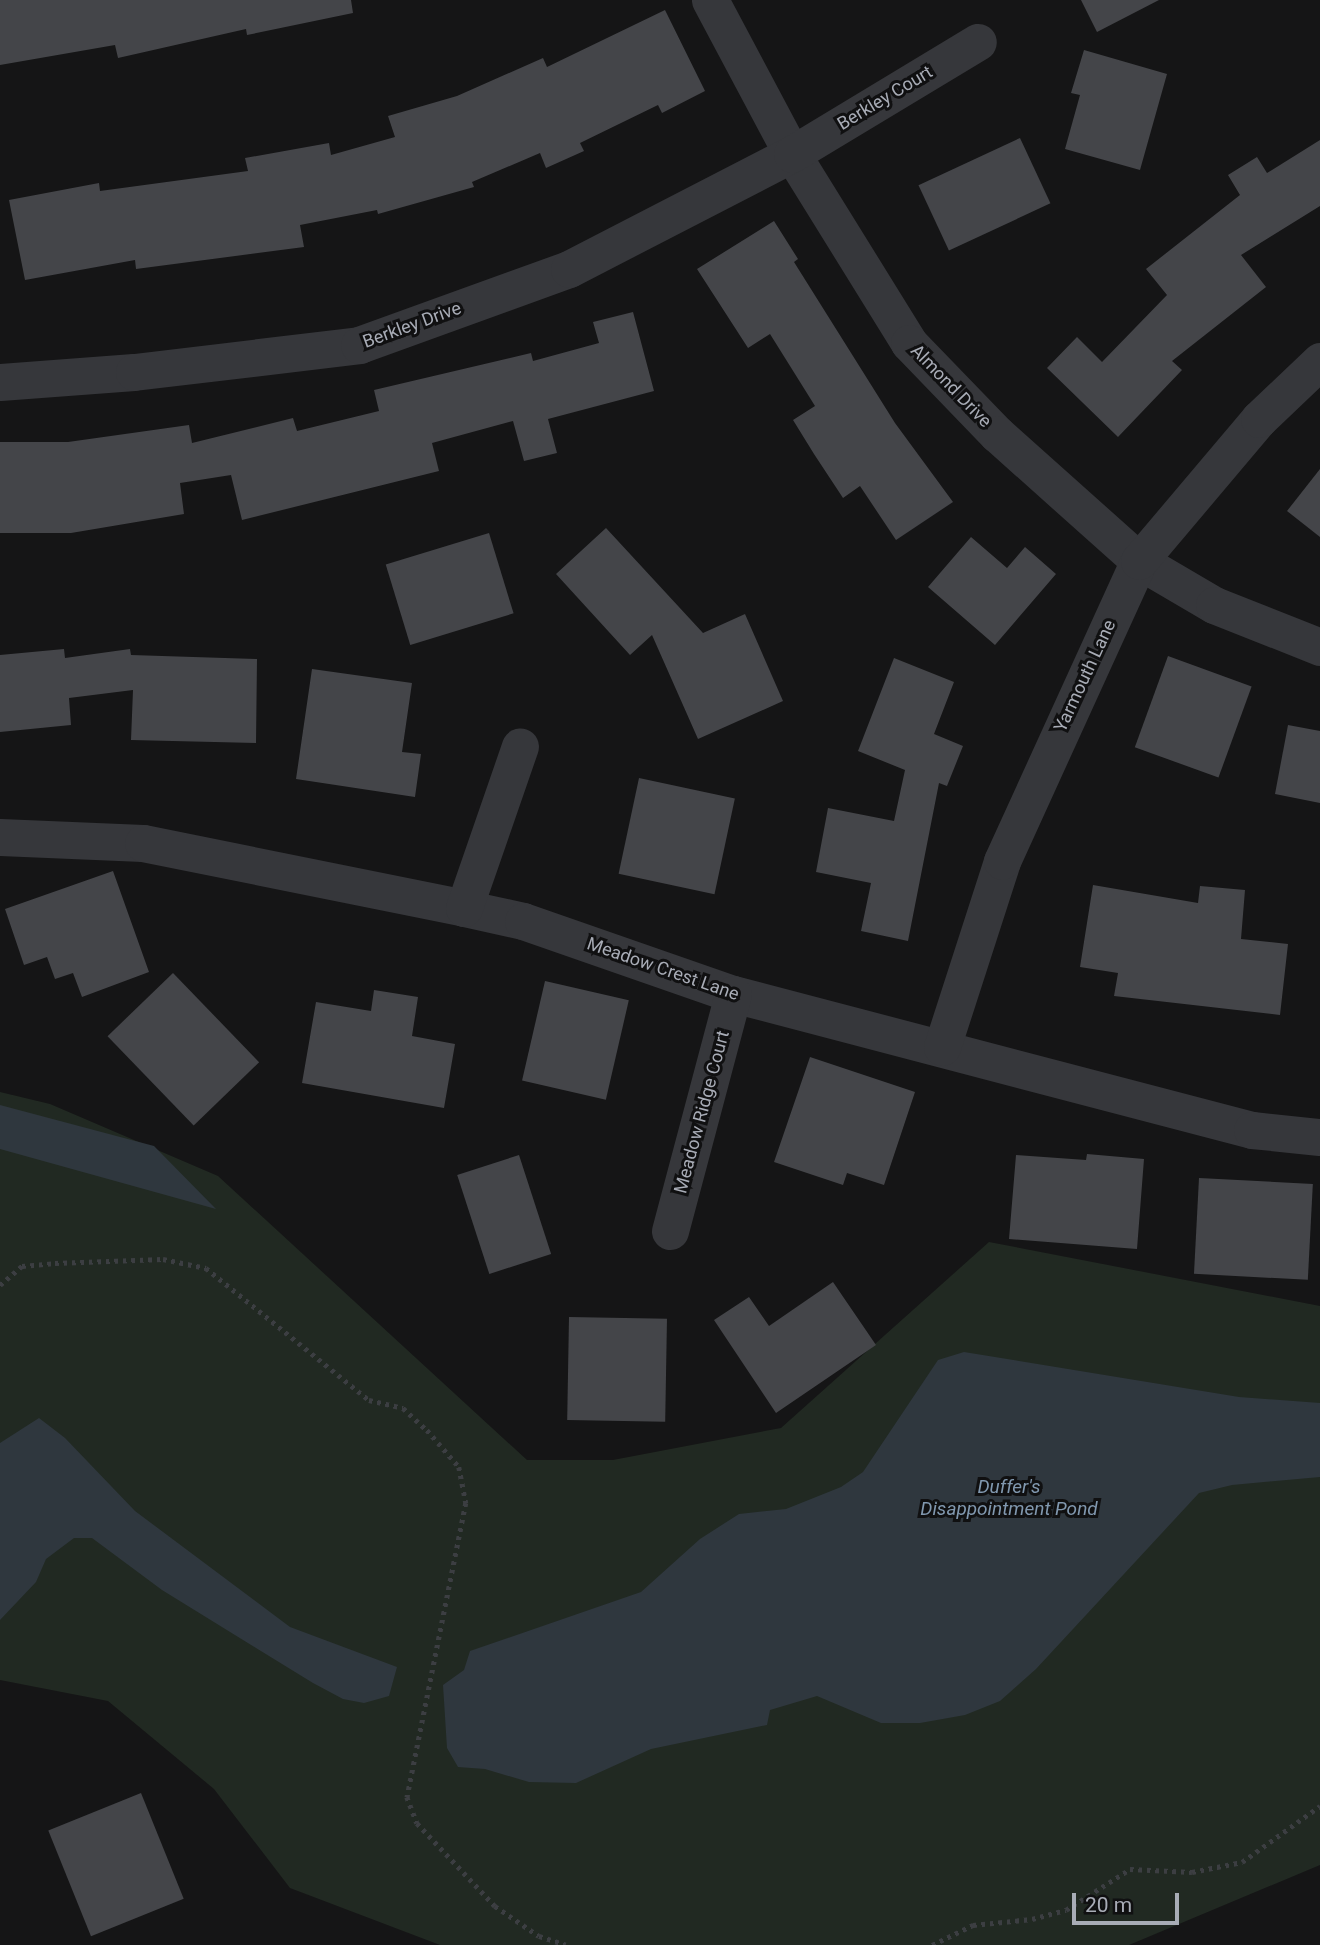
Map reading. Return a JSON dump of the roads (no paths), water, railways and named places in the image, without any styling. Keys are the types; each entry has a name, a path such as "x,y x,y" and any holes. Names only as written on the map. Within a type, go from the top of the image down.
{"street":[{"name":"Almond Drive","path":"710,0 792,154 909,343 997,434 1139,561 1214,605 1320,647"},
{"name":"Berkley Court","path":"792,154 978,42"},
{"name":"Berkley Drive","path":"0,382 134,372 359,345 569,269 792,154"},
{"name":"Yarmouth Lane","path":"942,1047 1002,861 1139,561 1259,419 1320,361"},
{"path":"464,908 520,746"},
{"name":"Meadow Crest Lane","path":"0,837 143,843 523,921 733,993 1252,1130 1320,1137"},
{"name":"Meadow Ridge Court","path":"670,1231 733,993"}],"water":[{"path":"0,1105 154,1146 216,1209 0,1149"},
{"name":"Duffer's Disappointment Pond","path":"964,1352 1239,1397 1320,1403 1320,1477 1232,1485 1199,1493 1036,1669 1000,1701 965,1715 920,1723 881,1723 817,1696 770,1710 767,1725 651,1749 576,1783 529,1782 485,1769 458,1767 447,1748 443,1685 464,1670 470,1651 641,1592 700,1539 739,1514 786,1509 841,1487 863,1472 938,1360"},
{"path":"39,1418 65,1438 135,1511 290,1627 397,1667 389,1696 364,1703 343,1699 162,1590 92,1538 74,1538 46,1559 36,1582 0,1620 0,1443"}]}
